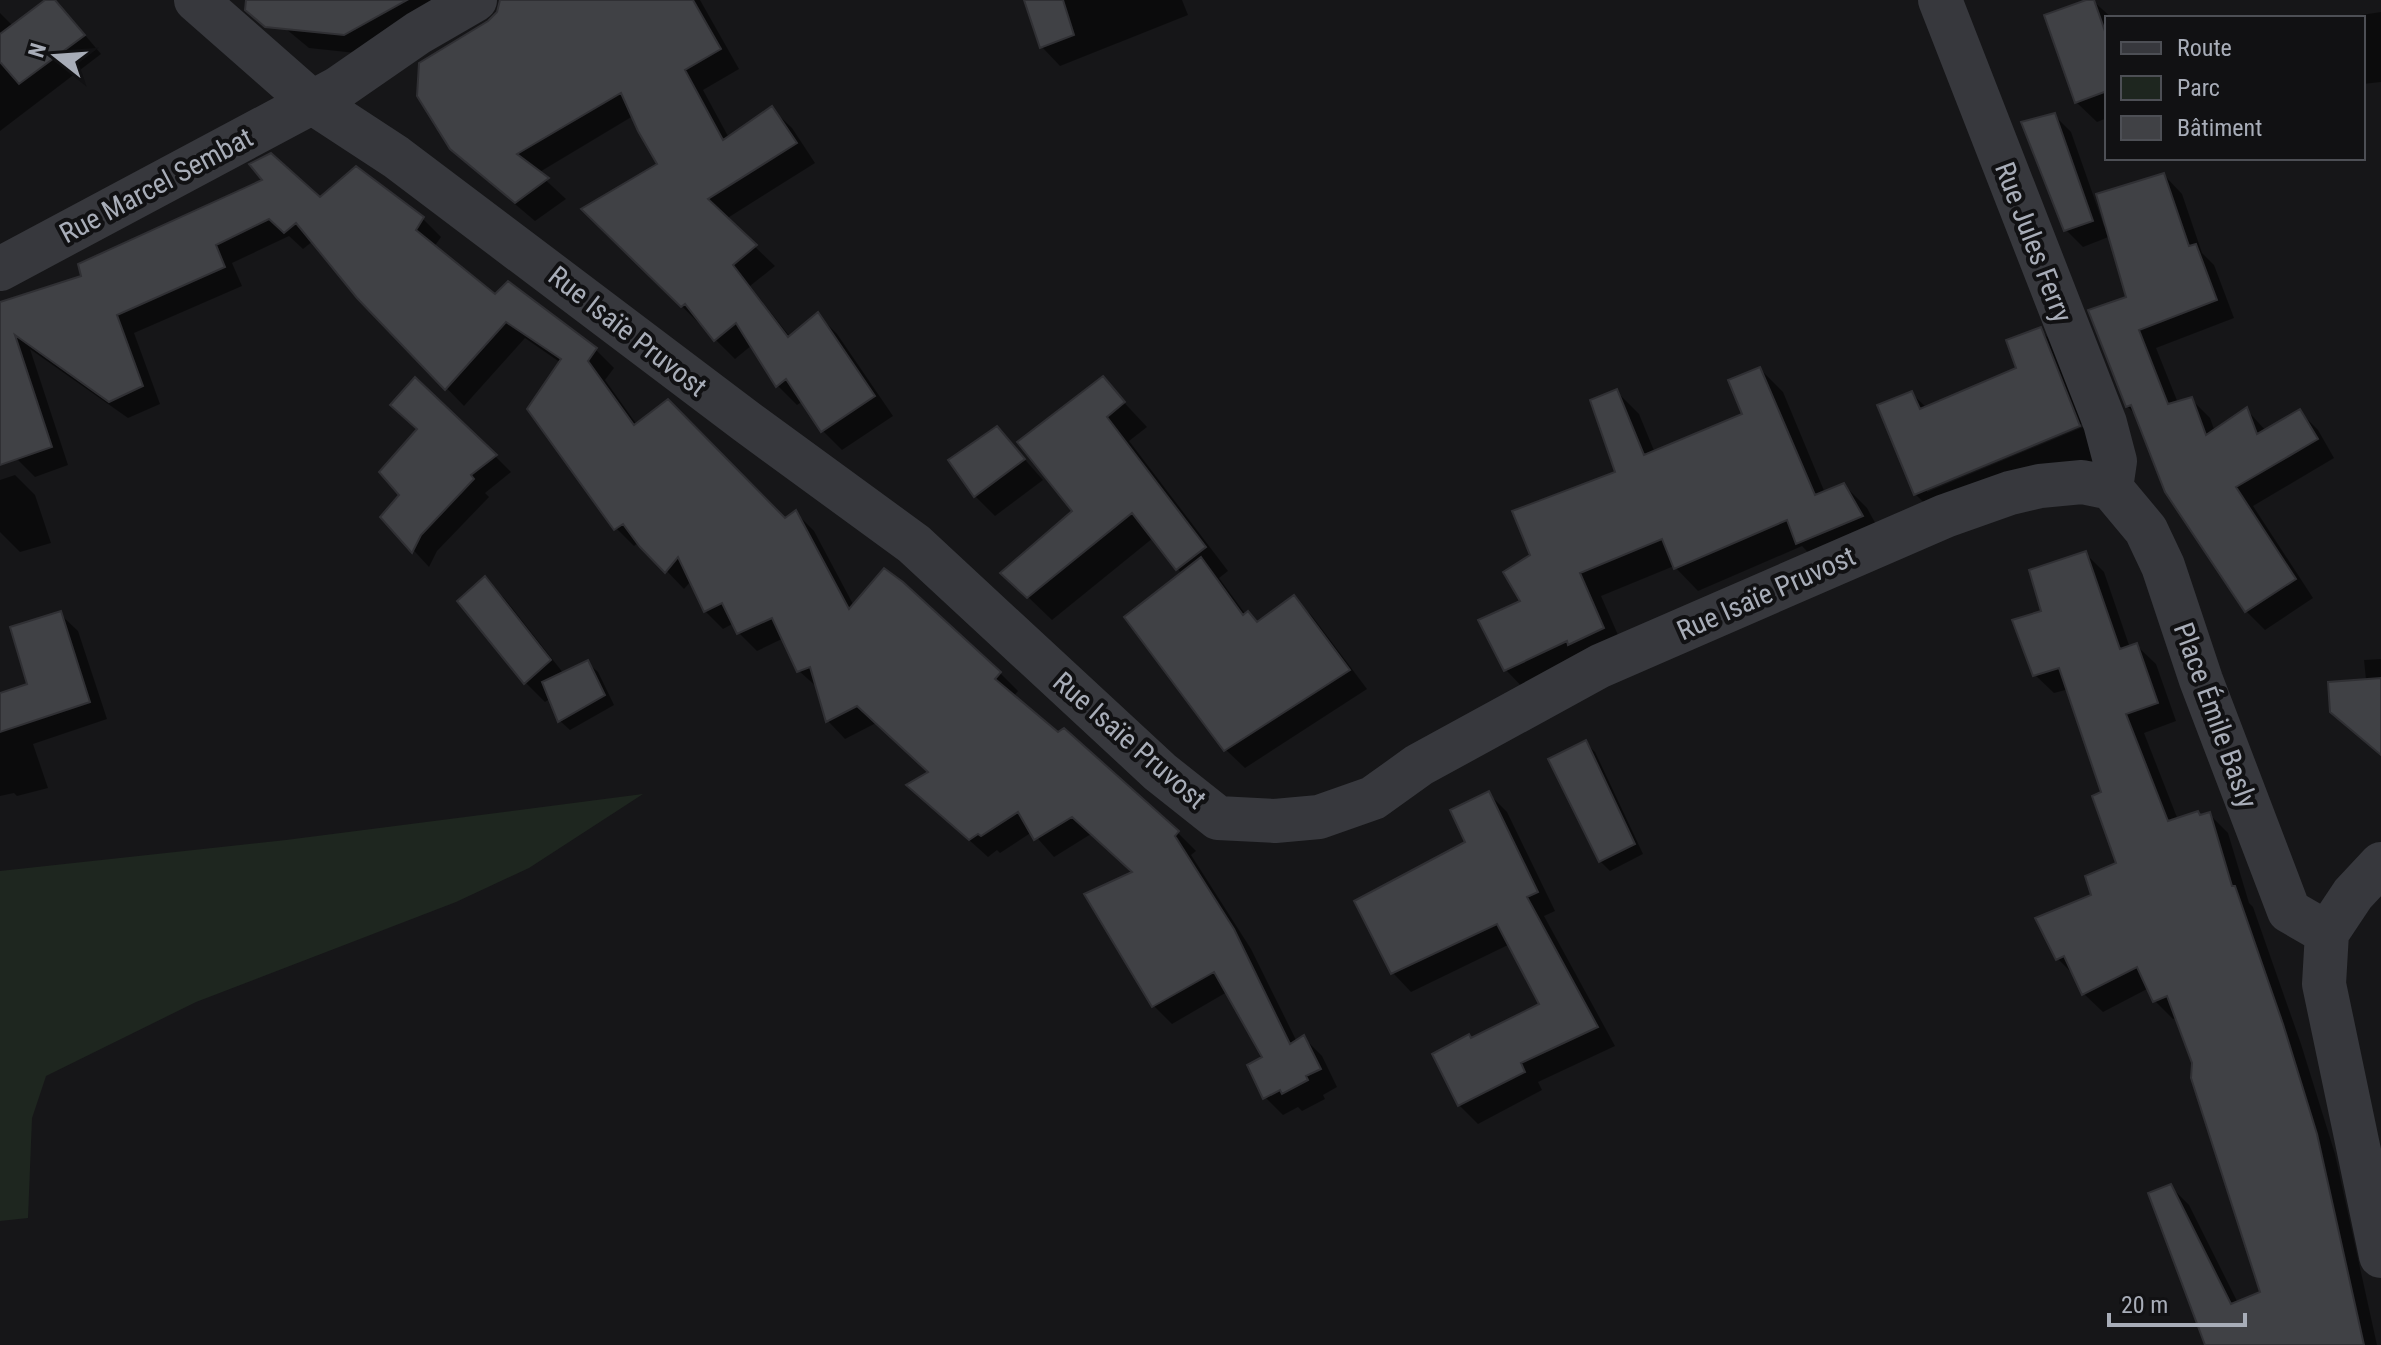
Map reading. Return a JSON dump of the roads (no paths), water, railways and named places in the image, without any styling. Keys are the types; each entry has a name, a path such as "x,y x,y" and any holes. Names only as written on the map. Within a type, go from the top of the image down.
{"street":[{"name":"Rue Isaïe Pruvost","path":"196,0 312,102 396,157 914,544 1160,772 1218,818 1275,821 1319,817 1373,798 1419,765 1600,666 1931,521 2010,493 2040,486 2082,482 2111,488"},
{"name":"Rue Marcel Sembat","path":"0,269 337,89 418,33 475,0"},
{"name":"Rue Jules Ferry","path":"1940,0 2105,423 2115,461 2111,488"},
{"name":"Place Émile Basly","path":"2111,488 2146,530 2163,566 2201,680 2289,911 2327,933"},
{"path":"2381,864 2353,894 2327,933 2324,984 2381,1256"}]}
